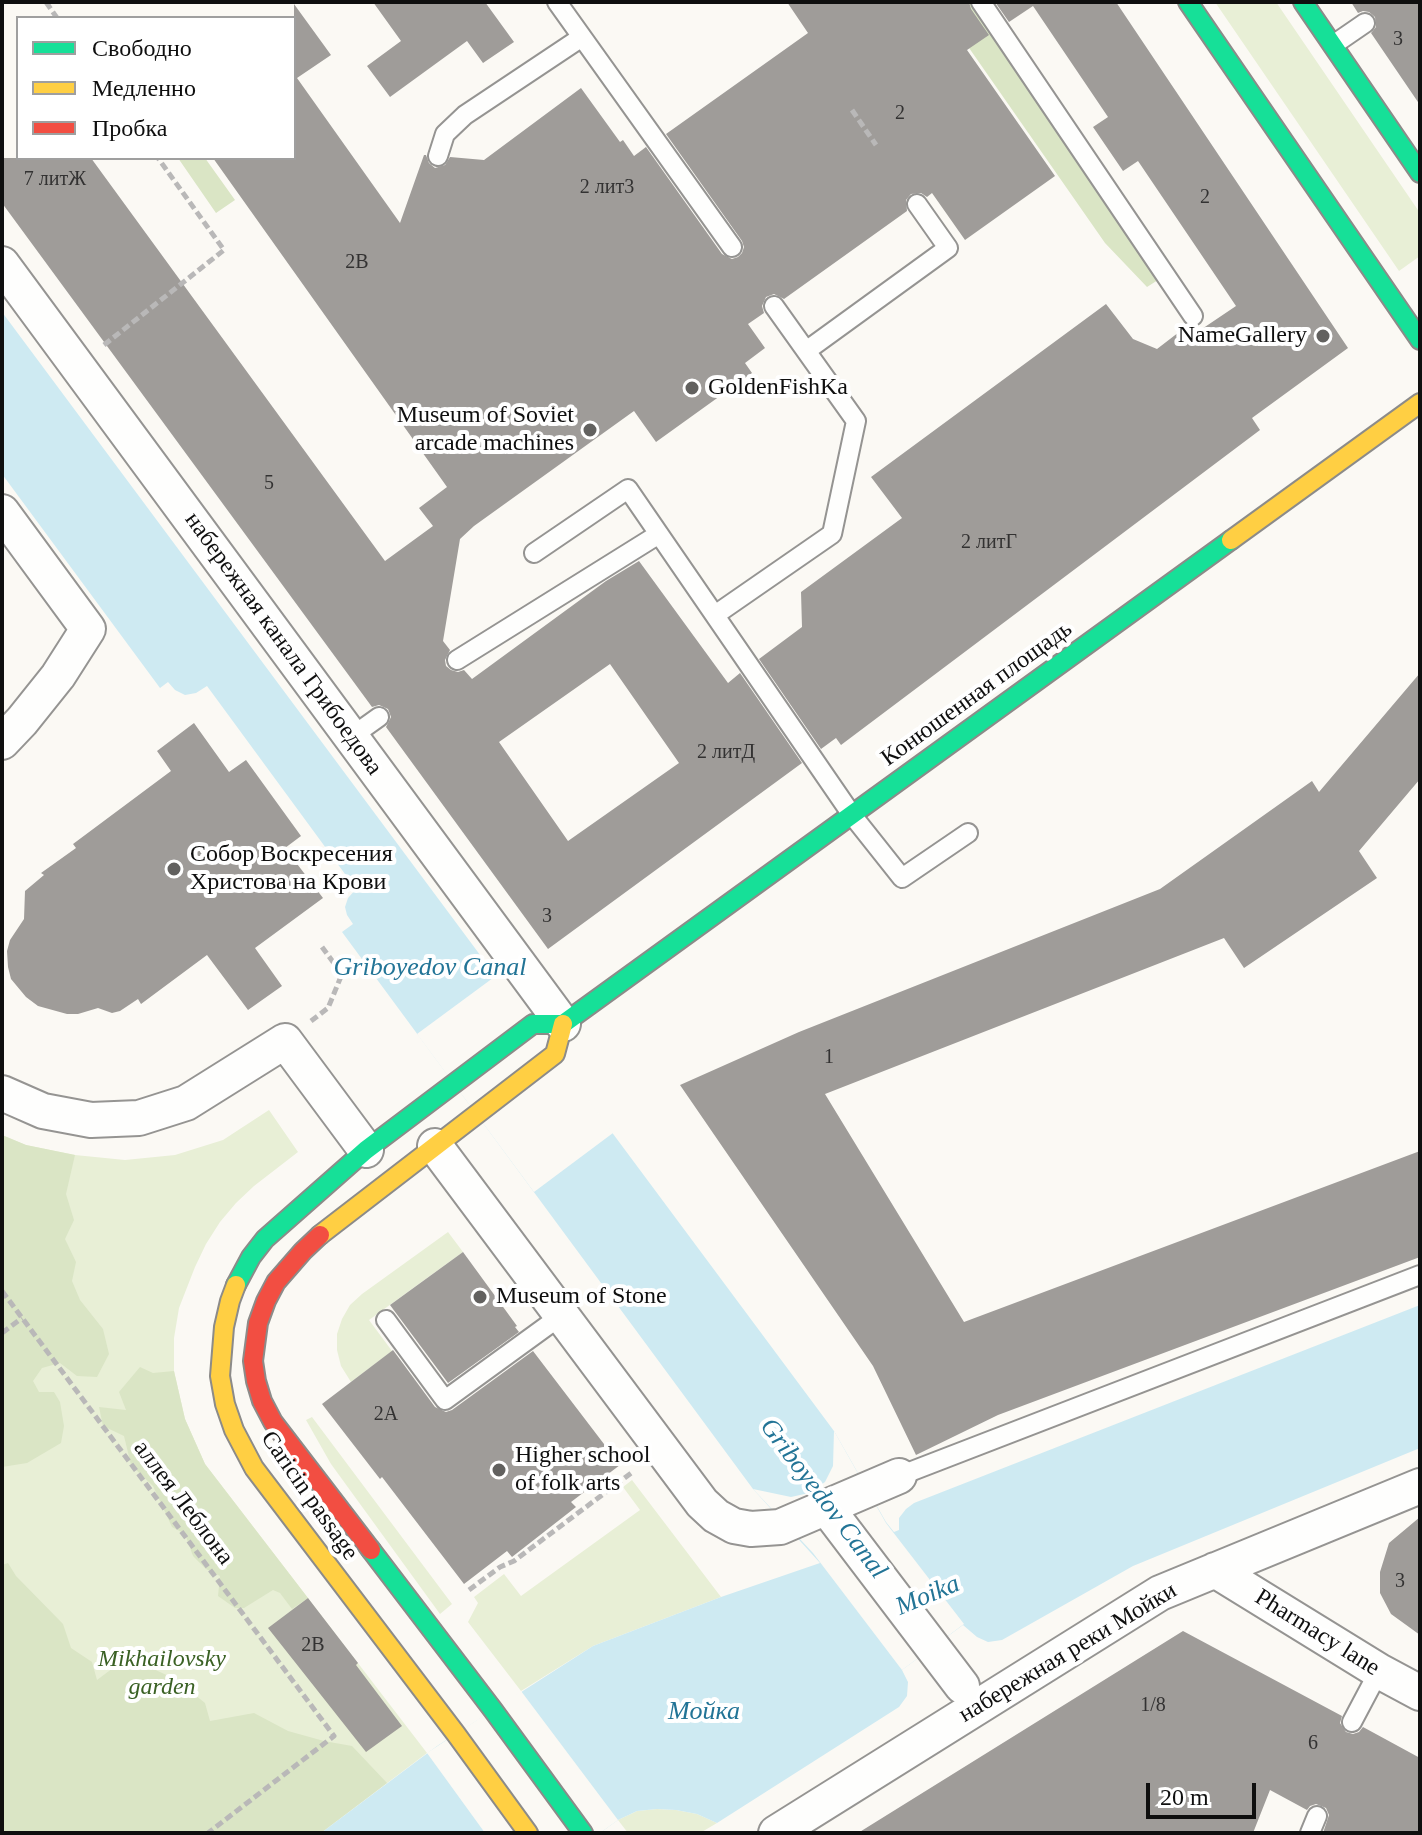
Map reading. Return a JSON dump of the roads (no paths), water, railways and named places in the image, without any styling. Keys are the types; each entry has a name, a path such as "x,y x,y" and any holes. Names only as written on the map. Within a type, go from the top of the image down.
{"main road":[{"path":"1188,2 1420,340"},
{"path":"1303,2 1420,173"},
{"path":"1385,289 1395,302 1408,311 1420,311"},
{"name":"Конюшенная площадь","path":"550,1034 1420,403"},
{"name":"Caricin passage","path":"528,1833 254,1468 234,1430 220,1376 224,1327 230,1301 251,1257 265,1239 366,1150 454,1084 550,1034"},
{"name":"Caricin passage","path":"550,1034 476,1115 329,1227 289,1266 266,1301 258,1323 253,1361 262,1401 273,1422 583,1833"}],"street":[{"name":"набережная канала Грибоедова","path":"2,264 351,737 550,1034"},
{"path":"2,512 88,629 58,676 2,742"},
{"path":"2,1093 43,1111 67,1116 91,1120 139,1118 186,1103 285,1041 366,1150"},
{"path":"435,1146 702,1503 716,1516 734,1526 751,1529 780,1527 884,1483"},
{"name":"набережная реки Мойки","path":"776,1833 1160,1593 1420,1486"},
{"path":"826,1507 962,1686"},
{"name":"Pharmacy lane","path":"1215,1570 1420,1693"}],"lane":[{"path":"557,2 732,247"},
{"path":"981,2 1193,316"},
{"path":"1333,45 1365,23"},
{"path":"438,156 445,134 465,115 582,37"},
{"path":"806,351 948,248 917,204"},
{"path":"715,615 832,534 856,421 774,306"},
{"path":"534,553 628,489 852,815 902,878 968,833"},
{"path":"457,660 659,534"},
{"path":"351,737 379,717"},
{"path":"884,1483 1420,1275"},
{"path":"386,1320 445,1400 562,1315"},
{"path":"1352,1722 1379,1671"}],"water":[{"path":"2,312 834,1431 894,1532 899,1530 899,1518 914,1503 1420,1305 1420,1448 1133,1566 1002,1640 988,1642 963,1625 902,1670 908,1682 907,1696 899,1707 717,1823 697,1814 657,1809 637,1811 600,1833 321,1833 437,1746 593,1646 820,1563 753,1489 342,932 353,924 345,907 356,889 207,686 185,695 168,682 160,688 2,474"}],"place":[{"name":"NameGallery","path":"1323,336"},
{"name":"GoldenFishKa","path":"692,388"},
{"name":"Museum of Soviet arcade machines","path":"590,430"},
{"name":"Собор Воскресения Христова на Крови","path":"174,869"},
{"name":"Museum of Stone","path":"480,1297"},
{"name":"Higher school of folk arts","path":"499,1470"}],"water label":[{"name":"Griboyedov Canal","path":"430,968"},
{"name":"Griboyedov Canal","path":"823,1499"},
{"name":"Moika","path":"928,1596"},
{"name":"Мойка","path":"704,1712"}],"park label":[{"name":"Mikhailovsky garden","path":"162,1674"}]}
